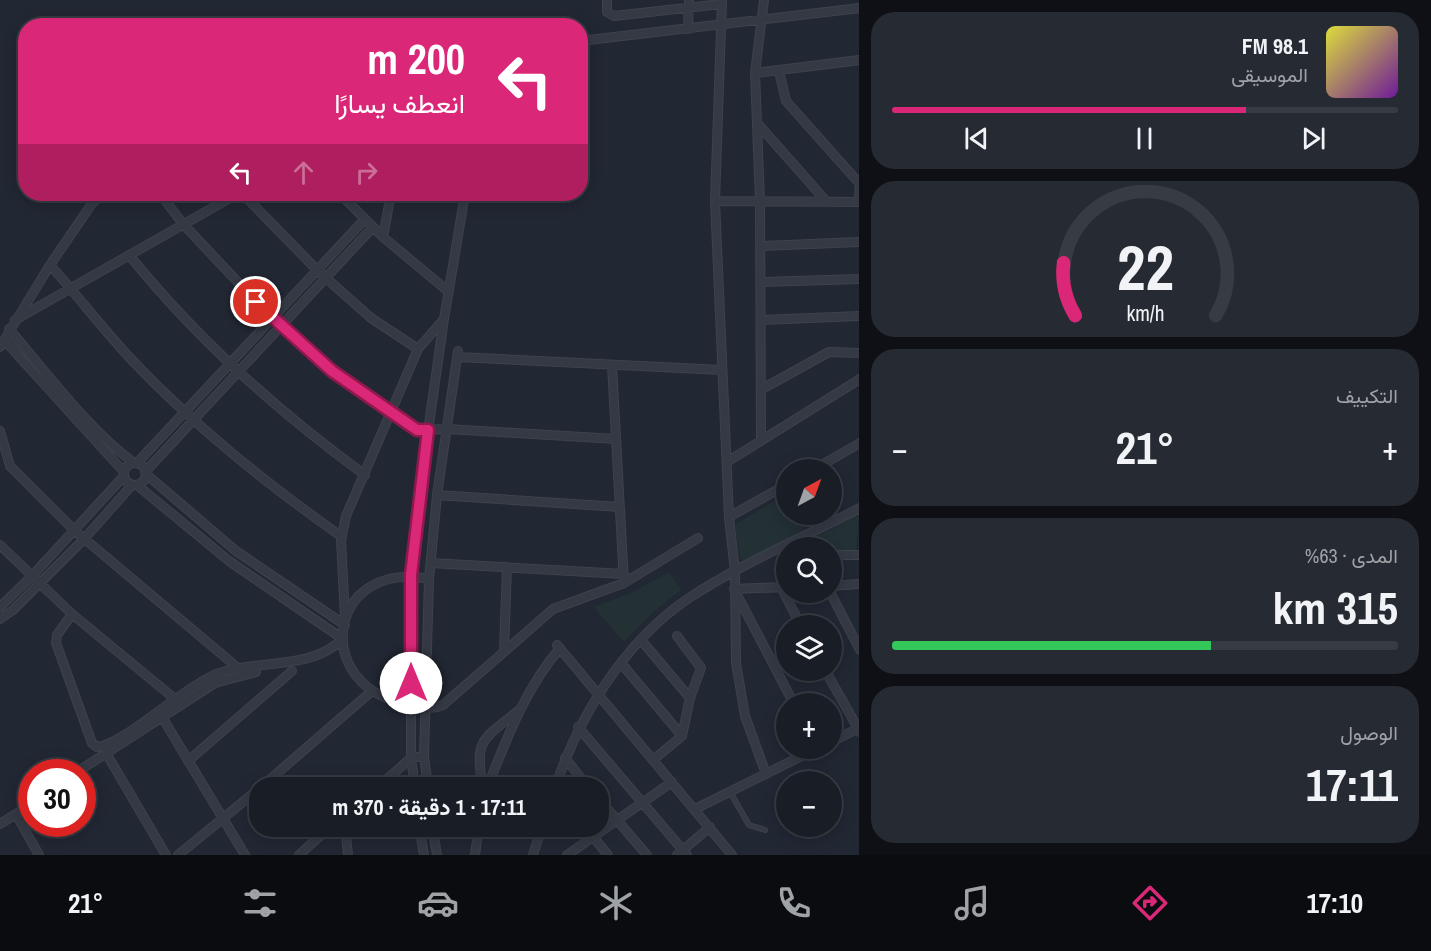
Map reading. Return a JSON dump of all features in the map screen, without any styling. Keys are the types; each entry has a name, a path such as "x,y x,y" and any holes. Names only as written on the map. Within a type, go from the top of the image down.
{"street":[{"path":"607,0 607,12 614,16 689,4 722,2 715,201 729,517 735,572 736,663 745,716 766,774"},
{"path":"761,441 761,246 755,73 764,0"},
{"path":"688,29 689,4"},
{"path":"588,40 859,8"},
{"path":"755,73 859,60"},
{"path":"715,201 859,202 859,182 786,101 778,71"},
{"path":"757,123 826,201"},
{"path":"95,201 50,265 9,329 2,344 134,485 230,561 343,639"},
{"path":"165,201 184,225 271,319 332,371 417,430 447,429 616,439"},
{"path":"15,320 225,201"},
{"path":"250,201 326,279 371,318 418,349"},
{"path":"346,201 383,237 449,292"},
{"path":"383,237 390,201"},
{"path":"414,777 411,758 411,575 428,430 464,201"},
{"path":"0,607 74,530 124,474 128,465 136,463 364,220"},
{"path":"0,619 84,539 134,485 143,481 146,473 193,420 373,228"},
{"path":"761,246 859,242"},
{"path":"129,255 158,291 229,364 317,440 365,475"},
{"path":"50,265 130,358 184,412 278,492 342,537"},
{"path":"761,282 859,279"},
{"path":"762,320 859,316"},
{"path":"444,319 418,349 346,516 342,537 345,624 343,639 349,665 362,683 390,700 426,708 443,705 560,604 624,579 698,538"},
{"path":"9,329 72,402 122,454 136,463 236,551 345,624"},
{"path":"762,389 829,352 859,352"},
{"path":"427,777 424,756 429,579 437,495 458,354 722,370"},
{"path":"612,365 624,579"},
{"path":"727,462 859,380"},
{"path":"0,431 10,466 74,530 238,668"},
{"path":"832,459 859,444"},
{"path":"0,470 10,466"},
{"path":"729,517 776,491"},
{"path":"437,495 620,507"},
{"path":"805,537 859,509"},
{"path":"0,545 72,614 175,699"},
{"path":"559,777 578,727 621,663 641,640 686,601 735,572 776,552"},
{"path":"842,555 859,555"},
{"path":"431,563 507,567 624,579"},
{"path":"504,651 507,567"},
{"path":"345,624 354,603 368,587 388,577 411,575 429,579"},
{"path":"842,585 859,584"},
{"path":"734,589 776,587"},
{"path":"734,589 788,693"},
{"path":"836,603 859,648"},
{"path":"72,614 57,635 56,643 94,745 100,747 115,740 206,678 238,668 308,659 328,652 343,639"},
{"path":"653,760 682,736 690,698 701,668 677,636"},
{"path":"641,640 690,698"},
{"path":"490,777 519,709 559,646 732,855"},
{"path":"621,663 682,736"},
{"path":"188,760 292,670"},
{"path":"96,760 215,683 256,672"},
{"path":"831,681 858,730 842,737"},
{"path":"273,777 372,691"},
{"path":"482,777 479,766 480,747 485,738 519,709"},
{"path":"162,717 245,855"},
{"path":"578,727 683,853 710,827"},
{"path":"106,753 166,855"},
{"path":"389,777 411,758 424,756"},
{"path":"565,758 580,777"},
{"path":"695,809 797,759"},
{"path":"609,826 672,782"},
{"path":"178,855 249,797"},
{"path":"609,811 646,855"},
{"path":"0,824 16,814 39,855"},
{"path":"299,855 319,837"},
{"path":"346,837 348,855"},
{"path":"421,837 424,855"},
{"path":"434,837 437,855"},
{"path":"475,855 477,837"},
{"path":"533,855 539,837"},
{"path":"567,855 593,837 608,855"}],"lane":[{"path":"730,792 749,825 765,830"}],"shaded area":[{"path":"776,500 776,525 811,525 789,537 776,537 776,544 747,560 740,559 735,525"},
{"path":"859,515 856,553 842,553 842,537 815,537 842,525 842,523"},
{"path":"669,572 681,590 651,614 624,642 594,607 633,592"}],"route":[{"path":"256,302 271,319 332,371 417,430 428,430 411,575 411,683"}]}
